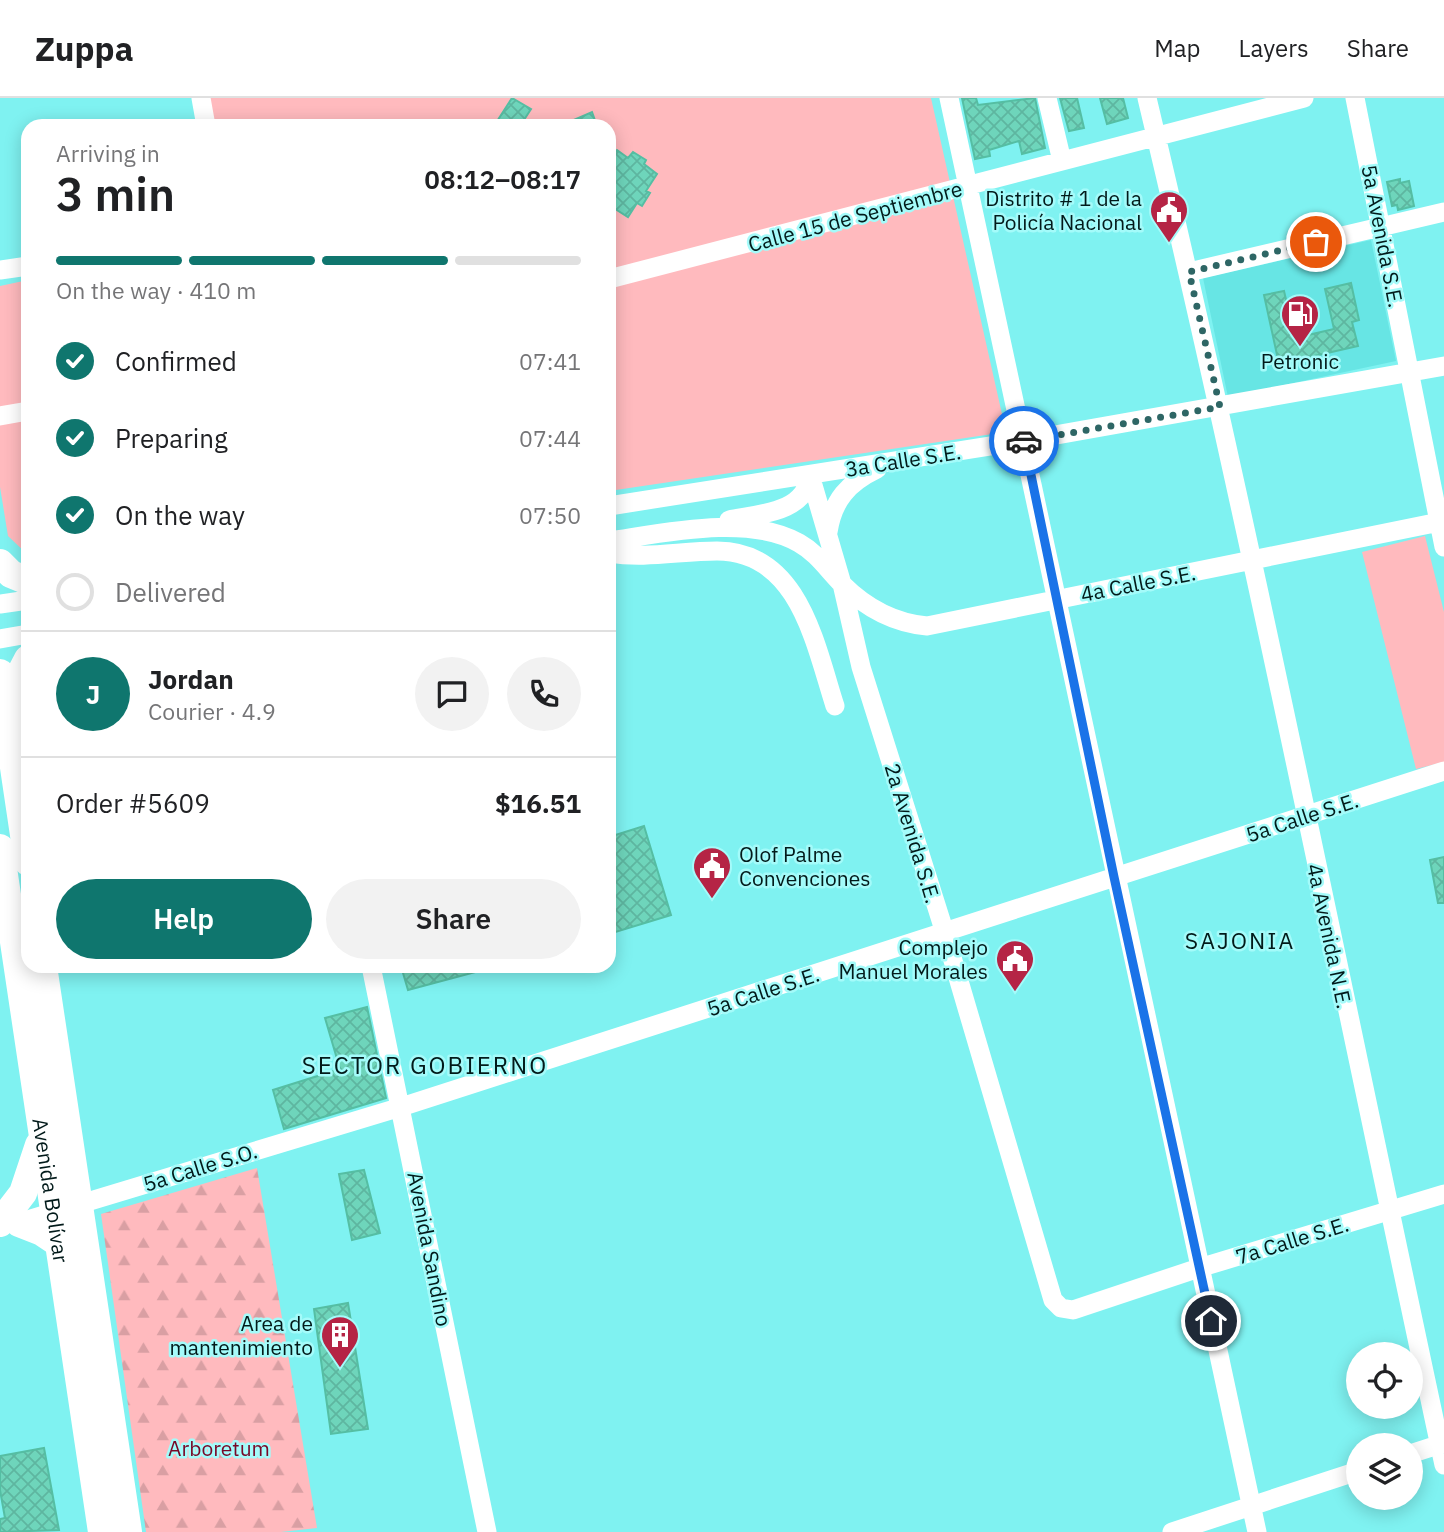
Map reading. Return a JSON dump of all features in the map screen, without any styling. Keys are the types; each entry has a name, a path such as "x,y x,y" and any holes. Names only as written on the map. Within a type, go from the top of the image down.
{"highway":[{"path":"0,563 11,574 21,578"},
{"path":"19,796 13,698 21,670"},
{"path":"0,673 21,811"},
{"name":"Avenida Bolívar","path":"0,848 41,1132 64,1208 128,1532"},
{"name":"Avenida Bolívar","path":"44,973 64,1208 57,1242 102,1532"},
{"path":"41,1132 38,1154 27,1184 6,1225 43,1232 57,1242"}],"street":[{"path":"201,98 205,119"},
{"path":"949,98 1114,877 1257,1532"},
{"path":"1047,98 1062,161"},
{"name":"4a Avenida N.E.","path":"1147,98 1220,407 1388,1211 1442,1444 1444,1465"},
{"name":"Calle 15 de Septiembre","path":"616,277 1304,98"},
{"name":"5a Avenida S.E.","path":"1355,98 1409,374 1442,522 1444,547"},
{"path":"1189,272 1444,212"},
{"path":"0,270 21,266"},
{"name":"3a Calle S.E.","path":"616,505 1022,442 1444,366"},
{"path":"0,416 21,412"},
{"path":"827,535 834,508 844,491 860,478 898,461"},
{"path":"616,540 779,510 802,496 807,490 810,475"},
{"name":"2a Avenida S.E.","path":"810,475 842,584 861,667 943,930 1011,1166 1053,1300 1061,1308"},
{"name":"4a Calle S.E.","path":"842,584 886,616 927,626 1442,522"},
{"path":"635,537 734,527 772,532 812,552 842,584"},
{"path":"616,554 632,557 733,552 766,565 788,585 799,601 835,705"},
{"path":"0,604 21,601"},
{"path":"0,639 21,635"},
{"name":"5a Calle S.E.","path":"401,1107 943,930 1444,771"},
{"name":"Avenida Sandino","path":"372,973 487,1532"},
{"name":"5a Calle S.O.","path":"6,1225 401,1107"},
{"name":"7a Calle S.E.","path":"1061,1308 1073,1310 1199,1268 1444,1194"},
{"path":"1423,1450 1442,1444"},
{"path":"1172,1532 1346,1475"}],"shaded area":[{"path":"1371,240 1396,361 1228,397 1203,278"}],"green space":[{"path":"204,98 931,98 1006,432 616,490 616,119 206,119"},
{"path":"21,282 21,548 8,536 0,487 0,286"},
{"path":"1425,536 1444,612 1444,762 1416,769 1362,552"},
{"name":"Arboretum","path":"257,1168 317,1528 281,1532 146,1532 101,1214"}],"building":[{"path":"512,98 531,109 525,119 498,119"},
{"path":"962,98 976,98 978,105 1035,98 1045,148 1022,154 1019,141 989,150 990,156 975,159"},
{"path":"1060,98 1077,98 1084,128 1069,131"},
{"path":"1100,98 1123,98 1128,118 1107,124"},
{"path":"592,112 594,119 576,119"},
{"path":"616,151 628,158 633,152 646,160 644,164 657,174 646,191 650,193 642,206 637,203 628,217 616,209"},
{"path":"1400,179 1400,183 1409,181 1414,206 1398,210 1397,205 1392,206 1387,182"},
{"path":"1351,283 1359,320 1352,322 1358,346 1279,364 1264,295 1284,291 1295,338 1334,329 1325,289"},
{"path":"644,826 671,915 616,932 616,835"},
{"path":"1444,857 1444,903 1438,903 1430,860"},
{"path":"403,973 472,973 408,990"},
{"path":"367,1007 386,1098 284,1129 273,1090 340,1069 325,1018"},
{"path":"364,1170 380,1233 352,1240 339,1174"},
{"name":"Area de mantenimiento","path":"348,1303 368,1429 331,1434 314,1309"},
{"path":"44,1448 59,1530 0,1532 0,1519 5,1518 0,1490 0,1456"}],"way so far":[{"path":"1024,441 1220,407 1189,272 1316,242"}],"place":[{"name":"Distrito # 1 de la Policía Nacional","path":"1169,244"},
{"name":"Petronic","path":"1300,348"},
{"name":"Olof Palme Convenciones","path":"712,900"},
{"name":"Complejo Manuel Morales","path":"1015,993"},
{"name":"Area de mantenimiento","path":"340,1369"}],"district":[{"name":"SAJONIA","path":"1240,940"},
{"name":"SECTOR GOBIERNO","path":"425,1065"}],"route":[{"path":"1024,441 1022,442 1114,877 1211,1321"}]}
